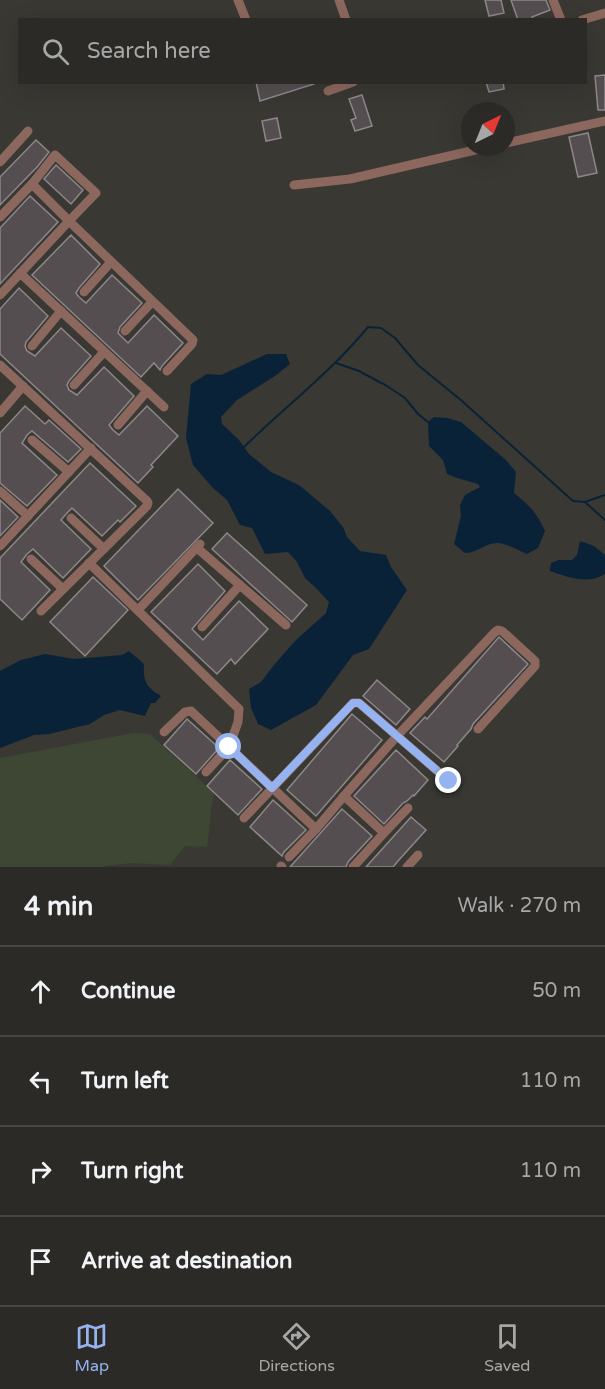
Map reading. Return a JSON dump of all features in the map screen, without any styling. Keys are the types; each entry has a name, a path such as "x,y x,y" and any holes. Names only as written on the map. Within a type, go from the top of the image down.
{"street":[{"path":"238,0 245,18"},
{"path":"339,0 345,18"},
{"path":"553,0 560,18"},
{"path":"587,18 605,13"},
{"path":"328,91 347,84"},
{"path":"515,141 605,121"},
{"path":"0,162 28,132"},
{"path":"294,185 350,179 461,153"},
{"path":"0,216 32,184 56,155 96,194 0,295"},
{"path":"32,184 193,340 192,344 167,371"},
{"path":"84,292 111,262"},
{"path":"20,273 164,406"},
{"path":"125,331 152,302"},
{"path":"32,346 61,311"},
{"path":"74,385 104,351"},
{"path":"0,364 148,503 41,611"},
{"path":"0,413 23,386"},
{"path":"118,425 147,391"},
{"path":"32,440 69,472"},
{"path":"0,546 91,448"},
{"path":"0,491 28,516"},
{"path":"71,518 104,549"},
{"path":"138,610 199,546 286,625"},
{"path":"31,559 63,589"},
{"path":"89,563 239,709 238,722 229,747 206,772"},
{"path":"202,627 240,585"},
{"path":"289,857 316,830 397,736 498,630 502,631 535,661 535,666 478,729"},
{"path":"244,818 353,703 359,703 449,781"},
{"path":"164,732 185,712 190,711 316,830"},
{"path":"344,796 384,833"},
{"path":"353,867 408,808"},
{"path":"407,867 418,855"}],"green space":[{"path":"133,733 150,734 214,793 207,847 185,846 170,865 132,863 104,867 0,867 0,758"}],"water":[{"path":"267,354 286,354 290,364 237,400 221,417 222,424 239,440 249,454 271,472 299,485 330,511 343,527 347,537 360,551 386,555 391,567 407,590 369,649 353,655 316,705 271,730 258,724 251,708 249,689 261,682 295,641 326,613 329,602 305,578 297,562 288,552 265,554 252,528 240,525 227,500 193,465 186,438 191,384 207,374 221,375"},
{"path":"434,417 461,422 506,460 516,472 514,493 532,510 545,531 538,548 527,554 505,544 494,543 465,553 454,544 461,516 460,505 465,495 480,487 478,484 447,474 443,460 429,446 428,422"},
{"path":"580,541 594,546 605,555 605,574 585,579 550,571 551,563 559,560 572,560 577,555"},
{"path":"129,651 144,664 146,683 161,696 155,703 151,703 145,716 120,710 104,715 90,724 49,734 34,735 0,748 0,671 21,660 45,654 74,659 122,655"}],"building":[{"path":"485,0 501,0 504,13 489,16"},
{"path":"511,0 546,0 550,10 532,18 517,18"},
{"path":"605,75 605,110 598,110 595,76"},
{"path":"256,84 314,84 260,101"},
{"path":"487,84 503,84 504,89 489,92"},
{"path":"362,95 372,126 355,131 351,120 356,118 349,99"},
{"path":"277,118 281,138 266,141 262,121"},
{"path":"588,133 597,173 578,177 569,137"},
{"path":"36,140 49,152 0,205 0,177"},
{"path":"56,165 83,190 71,204 44,179"},
{"path":"30,196 58,222 0,284 0,228"},
{"path":"71,235 100,264 79,288 76,293 79,297 86,303 112,275 142,303 120,327 118,333 128,343 154,315 183,343 160,370 154,363 141,377 32,275"},
{"path":"19,288 48,316 26,342 27,351 35,356 61,328 91,356 69,381 67,385 69,390 77,395 104,367 134,396 109,425 113,430 119,435 147,406 178,436 138,483 0,354 0,309"},
{"path":"25,406 45,424 49,420 81,449 68,462 32,431 27,435 22,443 57,475 27,506 0,483 0,433"},
{"path":"90,463 136,506 102,536 72,508 67,513 61,520 91,549 63,578 33,549 27,554 21,562 50,590 22,620 0,599 0,558"},
{"path":"178,489 213,523 138,600 104,566"},
{"path":"0,500 18,517 0,536"},
{"path":"227,533 307,605 292,622 212,549"},
{"path":"198,564 225,591 192,629 203,640 239,601 268,629 235,664 231,659 217,674 151,612"},
{"path":"93,577 128,610 85,656 50,622"},
{"path":"499,637 528,664 473,724 444,762 410,733 425,717 427,719"},
{"path":"377,680 410,709 396,725 363,696"},
{"path":"352,714 382,740 316,816 287,790"},
{"path":"187,719 219,748 196,774 164,745"},
{"path":"396,750 428,780 384,824 354,796"},
{"path":"230,760 262,789 238,815 207,786"},
{"path":"273,800 306,830 282,856 250,827"},
{"path":"342,809 372,836 346,867 290,867"},
{"path":"411,817 426,830 393,867 366,867"}],"waterway":[{"path":"244,447 323,374 368,327 381,328 395,338 418,365 462,401 573,501 585,502 605,495"},
{"path":"336,363 359,371 387,386 405,398 428,422"},
{"path":"585,502 605,520"}],"route":[{"path":"229,747 272,788 356,702 449,781"}]}
